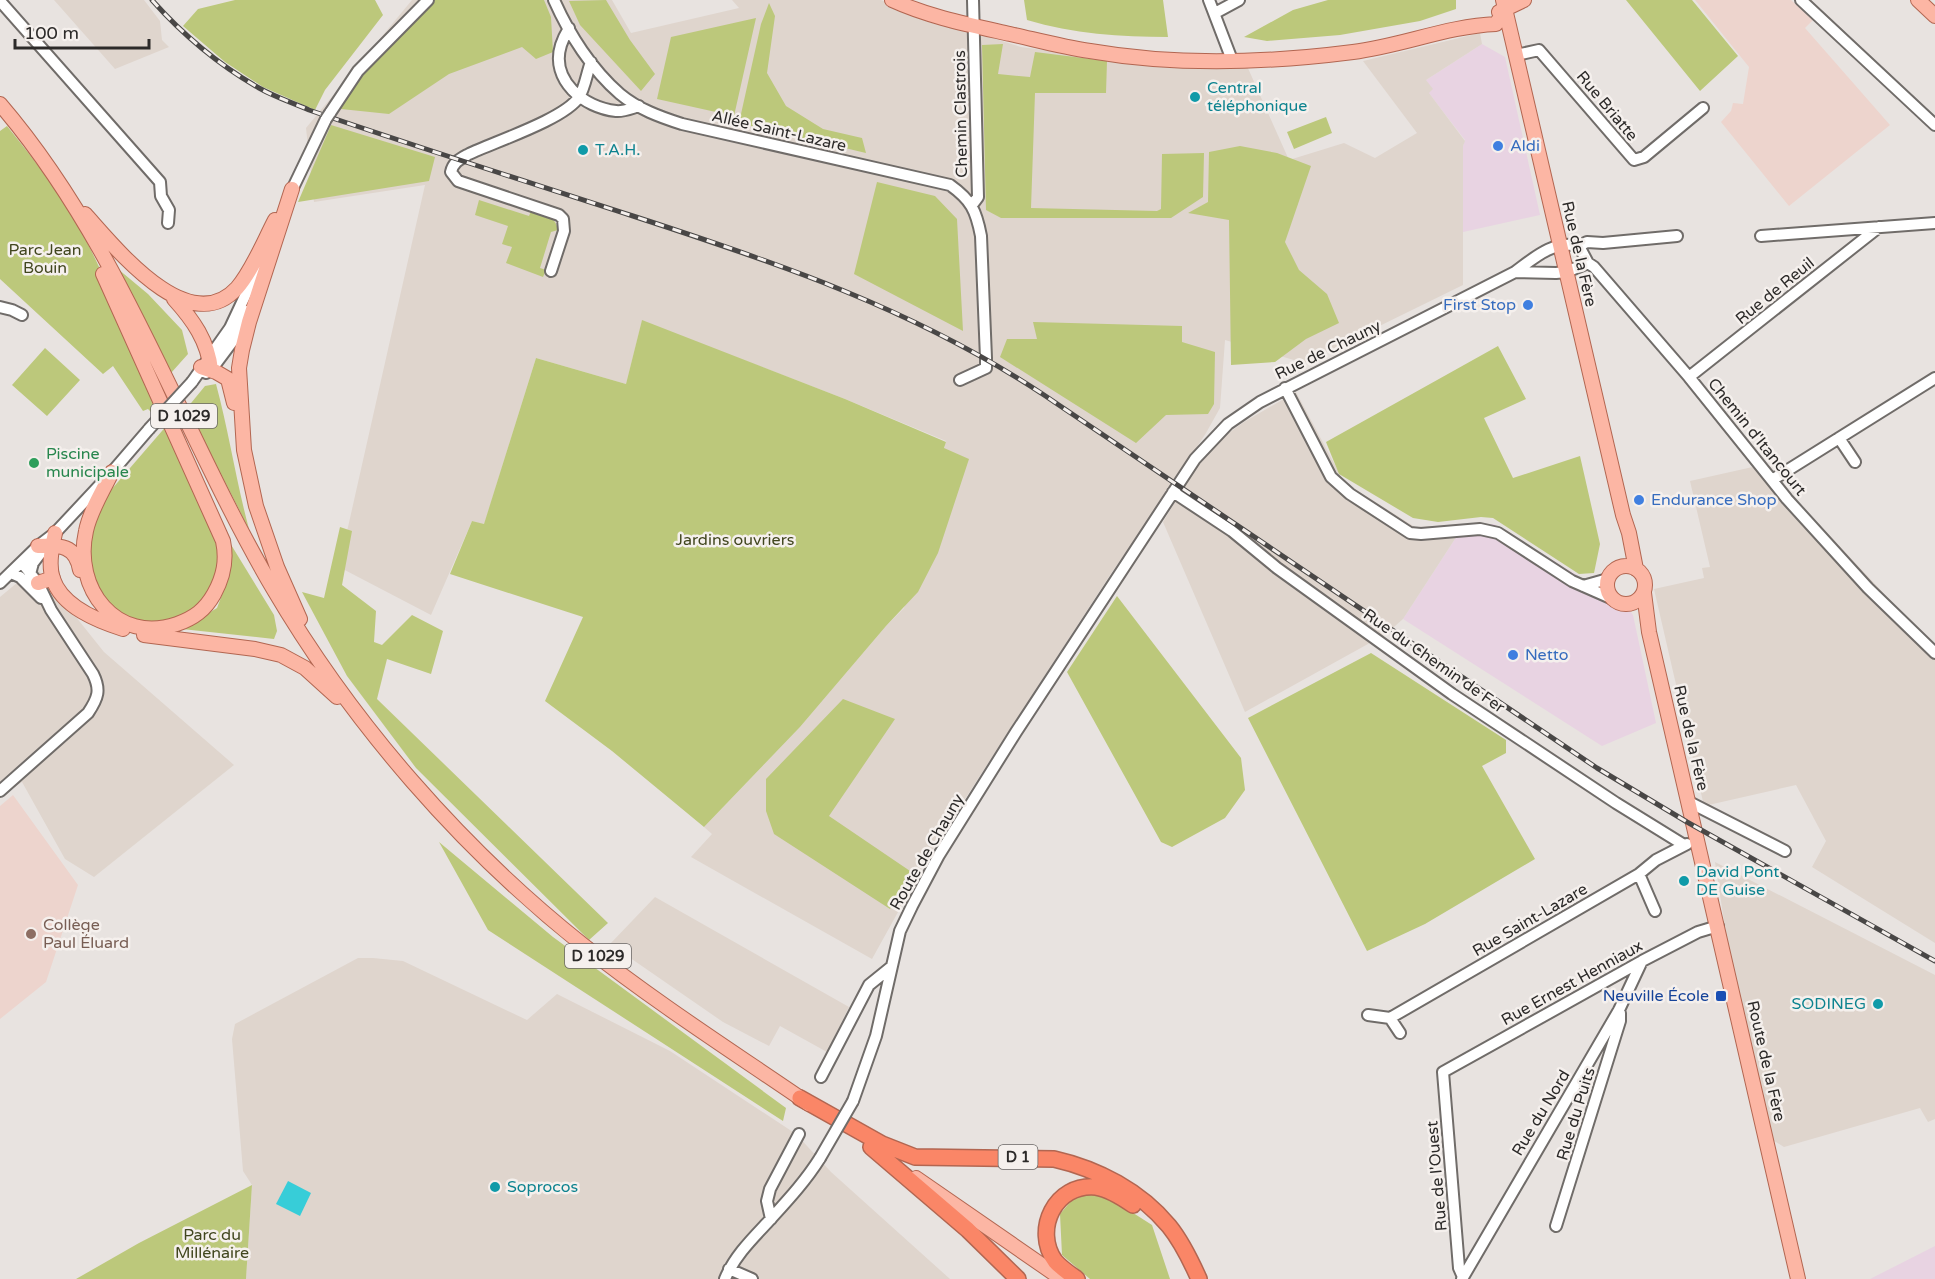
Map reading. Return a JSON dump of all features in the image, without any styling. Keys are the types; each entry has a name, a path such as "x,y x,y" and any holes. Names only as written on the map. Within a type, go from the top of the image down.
{"highway":[{"name":"D 1","path":"800,1098 882,1144 915,1157 1054,1159 1072,1163 1108,1177 1135,1195 1169,1226 1185,1249 1199,1279"},
{"path":"871,1147 968,1230 1018,1279"},
{"path":"1077,1279 1054,1260 1048,1247 1047,1232 1053,1209 1061,1197 1087,1187 1098,1187 1119,1196 1144,1214 1166,1238 1188,1279"}],"main road":[{"path":"892,0 911,9 975,26 1090,51 1150,58 1232,60 1277,59 1387,47 1470,26 1496,24 1504,5 1524,0"},
{"path":"1918,0 1935,16"},
{"name":"Rue de la Fère","path":"1504,5 1629,533 1635,569"},
{"name":"D 1029","path":"0,104 62,187 80,216 119,287 273,588 320,661 369,728 457,829 538,907 582,945 1062,1279"},
{"path":"62,187 145,276 183,301 197,305 214,302 231,294 237,288 292,189"},
{"path":"244,450 239,368 242,350 292,189"},
{"path":"80,216 151,384 203,493 223,541 224,569 221,578 205,609 197,615 178,624 158,629 137,627 107,612 96,598 85,571 84,544 86,530 112,472"},
{"path":"169,293 195,323 207,364 225,376 231,385 256,506 277,567 320,661"},
{"name":"Rue de la Fère","path":"1619,568 1626,544 1623,515"},
{"path":"96,598 86,592 74,552 48,542 53,578 57,587 72,604 102,622 150,636 255,649 289,659 298,663 320,681 369,728"},
{"path":"1628,566 1635,569 1643,577 1644,593 1630,604 1621,603 1609,592 1608,579 1619,568 1628,566"},
{"path":"34,578 53,578"},
{"name":"Rue de la Fère","path":"1644,593 1649,632 1699,847"},
{"name":"Rue de la Fère","path":"1630,604 1649,632"},
{"name":"Route de la Fère","path":"1699,847 1798,1279"}],"street":[{"path":"34,578 33,562 48,542 207,364 230,328 265,254 292,189 328,116 358,71 428,0"},
{"name":"Allée Saint-Lazare","path":"554,0 591,62 621,94 658,116 682,124 950,185 972,205"},
{"name":"Chemin Clastrois","path":"960,380 986,368 981,236 978,217 972,205 978,197 973,0"},
{"path":"1209,0 1232,60"},
{"path":"1215,13 1239,0"},
{"path":"1801,0 1935,124"},
{"path":"0,1 160,182 161,196 169,210 168,223"},
{"path":"569,28 561,45 559,58 566,83 579,97 601,108 619,111 639,106"},
{"name":"Rue Briatte","path":"1515,56 1539,50 1634,160 1644,157 1703,108"},
{"path":"551,272 564,231 563,219 559,215 458,181 451,172 454,164 459,160 553,117 579,97 591,62"},
{"path":"1761,236 1935,223"},
{"name":"Rue de Reuil","path":"1689,377 1879,227"},
{"path":"1560,245 1579,246 1587,242 1604,243 1677,236"},
{"name":"Rue de Chauny","path":"1175,488 1195,459 1217,434 1242,414 1285,388 1515,272 1547,249 1560,245"},
{"name":"Chemin d'Itancourt","path":"1579,246 1588,262 1689,377 1772,480 1868,588 1935,653"},
{"path":"1566,272 1588,262"},
{"name":"Rue de Chauny","path":"1515,272 1566,272"},
{"path":"0,307 22,315"},
{"path":"1772,480 1935,378"},
{"path":"1285,388 1331,477 1350,494 1388,520 1410,533 1480,529 1498,533 1572,581 1613,598"},
{"path":"1839,438 1855,462"},
{"name":"Rue du Chemin de Fer","path":"1175,488 1277,568 1452,694 1616,803 1684,845"},
{"name":"Route de Chauny","path":"727,1274 744,1249 809,1175 853,1101 876,1036 900,931 939,855 1175,488"},
{"path":"0,583 48,542"},
{"path":"0,791 88,712 98,698 99,686 34,578 22,563"},
{"path":"11,573 20,577 51,609"},
{"path":"1583,586 1608,579"},
{"path":"1689,802 1785,851"},
{"path":"1684,845 1699,847"},
{"name":"Rue Saint-Lazare","path":"1390,1018 1639,874 1656,860 1684,845"},
{"path":"1639,874 1655,911"},
{"name":"Rue Ernest Henniaux","path":"1443,1072 1642,961 1698,932 1718,926"},
{"name":"Rue du Nord","path":"1462,1278 1619,1010 1642,961"},
{"path":"821,1077 869,985 890,968"},
{"name":"Rue du Puits","path":"1557,1226 1620,1021 1619,1010"},
{"path":"1368,1015 1390,1018 1400,1033"},
{"name":"Rue de l'Ouest","path":"1443,1072 1462,1278"},
{"path":"771,1219 767,1201 770,1189 799,1134"},
{"path":"727,1274 752,1279"}],"shaded area":[{"path":"54,0 144,0 160,21 162,40 169,47 115,69"},
{"path":"412,0 612,0 631,33 739,8 732,0 881,0 906,11 1021,47 1179,68 1247,66 1289,160 1344,143 1375,158 1417,133 1363,61 1480,33 1482,44 1426,80 1433,89 1429,93 1465,141 1463,146 1463,285 1304,363 1225,340 1220,408 1206,433 1112,572 933,849 872,959 691,857 712,834 704,827 800,727 904,608 946,441 845,399 642,321 626,384 536,358 484,525 472,521 431,615 339,567 425,185 314,202 306,128"},
{"path":"1695,0 1791,0 1813,20 1805,28 1890,125 1789,206 1721,122 1731,111 1733,103 1743,104 1749,67"},
{"path":"1482,44 1505,57 1540,215 1463,232 1463,146 1465,140 1428,92 1426,80"},
{"path":"1296,392 1344,482 1415,527 1464,525 1403,619 1386,634 1245,712 1163,522 1195,469 1226,435"},
{"path":"1766,464 1786,489 1935,648 1935,943 1812,867 1826,841 1796,785 1704,806 1654,589 1704,578 1702,568 1710,567 1690,481"},
{"path":"1494,524 1585,580 1601,575 1633,615 1656,723 1602,746 1403,619 1464,525"},
{"path":"36,567 104,652 234,765 94,877 65,859 22,782 0,797 0,597"},
{"name":"Collège Paul Éluard","path":"13,795 78,885 46,982 0,1019 0,806"},
{"path":"1715,862 1935,975 1935,1119 1928,1122 1920,1108 1784,1147 1756,1130"},
{"path":"655,897 849,1007 827,1052 780,1026 769,1046 723,1022 610,944"},
{"path":"358,958 403,961 527,1020 557,994 670,1051 796,1134 831,1172 950,1279 246,1279 252,1185 243,1171 232,1039 235,1024"},
{"path":"1935,1246 1935,1279 1870,1279"}],"green space":[{"path":"235,0 375,0 383,15 325,90 315,110 263,87 225,62 183,26 198,9"},
{"path":"435,0 544,0 551,17 553,52 536,59 522,47 449,74 389,114 341,109 343,98 386,48"},
{"path":"606,0 630,40 655,74 641,91 580,25 569,1"},
{"path":"1024,0 1163,0 1168,37 1097,34 1044,25 1027,20"},
{"path":"1328,0 1456,0 1456,9 1420,21 1340,35 1267,41 1244,37 1293,10"},
{"path":"1626,0 1692,0 1738,56 1700,91"},
{"path":"769,3 775,16 767,73 786,106 823,129 862,138 866,153 739,123 761,24"},
{"path":"756,18 734,116 657,99 671,37"},
{"path":"1003,44 998,74 1030,77 1035,52 1107,61 1106,93 1035,93 1031,208 1157,211 1161,209 1162,154 1204,153 1203,197 1171,218 1001,218 986,210 982,45"},
{"path":"1326,117 1332,133 1294,149 1287,132"},
{"path":"331,125 435,157 429,181 298,202"},
{"name":"Parc Jean Bouin","path":"7,126 51,183 88,244 158,405 151,412 148,409 143,411 113,366 103,374 0,279 0,131"},
{"path":"1240,146 1277,153 1311,166 1285,242 1299,270 1327,294 1339,323 1306,339 1275,362 1231,365 1229,220 1188,213 1208,202 1209,152"},
{"path":"877,182 935,196 957,219 963,331 854,274"},
{"path":"479,200 529,216 531,211 552,218 558,230 551,232 540,268 546,270 543,277 506,263 512,247 502,244 508,226 475,215"},
{"path":"118,269 148,294 182,330 188,354 171,373"},
{"name":"Jardins ouvriers","path":"642,320 845,399 946,442 944,448 969,459 938,553 918,592 800,727 704,827 612,751 545,701 583,617 450,574 472,521 484,524 536,358 626,384"},
{"path":"1033,322 1182,326 1182,342 1215,352 1214,404 1208,414 1166,415 1136,443 1000,357 1007,339 1037,339"},
{"path":"1498,346 1526,399 1484,418 1513,478 1580,456 1600,544 1594,573 1579,574 1493,518 1481,517 1438,522 1413,518 1339,474 1326,442"},
{"path":"45,348 80,380 47,416 12,385"},
{"path":"216,384 249,529 187,408 205,386"},
{"path":"168,424 220,537 217,585 193,614 155,625 127,618 100,596 88,565 88,538 99,508 111,490"},
{"path":"340,527 352,531 342,585 376,611 374,642 382,645 412,615 443,631 431,674 387,659 377,699 608,923 589,940 416,768 347,676 302,592 324,598"},
{"path":"230,543 274,615 277,631 274,639 182,629 217,608 230,574"},
{"path":"1117,596 1241,758 1245,790 1225,818 1172,847 1161,842 1067,672"},
{"path":"1371,653 1506,740 1506,753 1482,766 1535,859 1425,924 1367,951 1248,718"},
{"path":"843,699 895,719 829,816 913,873 890,909 774,834 766,811 766,779"},
{"path":"439,842 553,937 786,1108 783,1121 488,930"},
{"name":"Parc du Millénaire","path":"252,1185 246,1279 76,1279 139,1243"},
{"path":"1078,1193 1105,1195 1152,1225 1170,1279 1090,1279 1062,1255 1060,1214"}],"water":[{"path":"288,1181 311,1193 300,1216 276,1204"}],"railway":[{"path":"152,0 189,37 216,59 244,79 278,97 350,124 793,271 896,313 946,338 1044,395 1597,768 1687,822 1935,961"}],"place":[{"name":"Central téléphonique","path":"1195,97"},
{"name":"Aldi","path":"1498,146"},
{"name":"T.A.H.","path":"583,150"},
{"name":"First Stop","path":"1528,305"},
{"name":"Piscine municipale","path":"34,463"},
{"name":"Endurance Shop","path":"1639,500"},
{"name":"Netto","path":"1513,655"},
{"name":"David Pont DE Guise","path":"1684,881"},
{"name":"Collège Paul Éluard","path":"31,934"},
{"name":"Neuville École","path":"1721,996"},
{"name":"SODINEG","path":"1878,1004"},
{"name":"Soprocos","path":"495,1187"}]}
